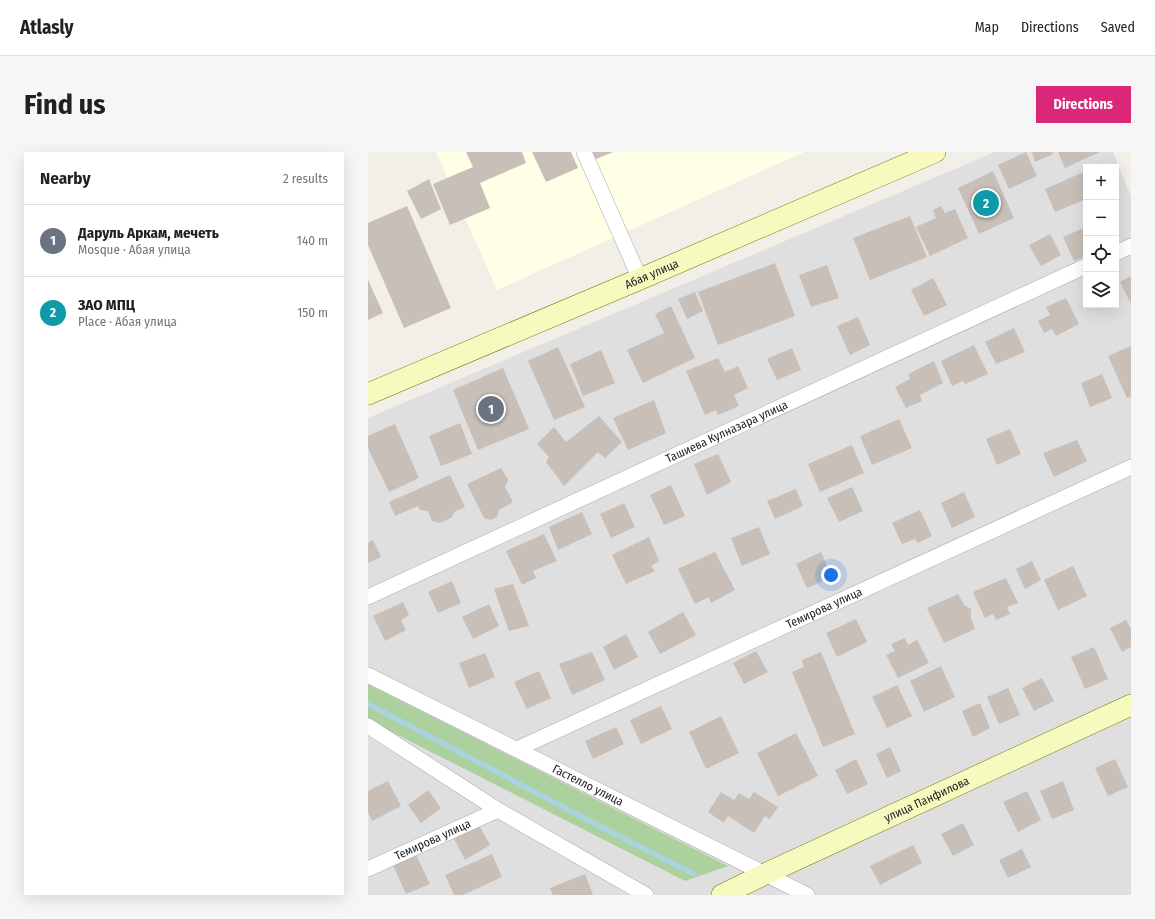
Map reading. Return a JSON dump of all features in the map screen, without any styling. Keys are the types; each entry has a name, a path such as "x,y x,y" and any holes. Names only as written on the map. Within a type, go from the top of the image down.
{"street":[{"path":"584,152 640,279"},
{"name":"Абая улица","path":"368,394 935,152"},
{"path":"1119,252 1131,246"},
{"name":"Ташиева Кулназара улица","path":"368,597 1083,267"},
{"name":"Темирова улица","path":"517,749 1131,467"},
{"name":"Гастелло улица","path":"368,675 807,895"},
{"name":"улица Панфилова","path":"722,895 1131,705"},
{"path":"368,726 498,810 646,895"},
{"name":"Темирова улица","path":"368,869 498,810"}],"shaded area":[{"path":"436,152 804,152 497,290"},
{"path":"995,152 1113,152 1118,164 1083,164 1083,308 1119,308 1119,167 1131,196 1131,895 368,895 368,418"}],"green space":[{"path":"368,684 728,866 685,881 368,720"}],"building":[{"path":"466,152 522,152 526,163 480,183 490,208 450,225 433,184 473,167"},
{"path":"532,152 571,152 578,168 546,182"},
{"path":"591,152 613,152 594,160"},
{"path":"1026,152 1037,176 1009,189 998,165"},
{"path":"1032,152 1052,152 1053,154 1035,162"},
{"path":"1058,152 1100,152 1065,168"},
{"path":"993,171 1014,218 979,234 958,188"},
{"path":"1083,172 1083,200 1055,212 1045,189"},
{"path":"429,179 441,209 421,219 407,191"},
{"path":"407,206 451,308 404,328 368,245 368,223"},
{"path":"941,206 945,213 955,209 968,238 930,256 916,227 936,218 933,210"},
{"path":"910,216 927,257 870,280 853,238"},
{"path":"1083,228 1083,257 1074,261 1063,237"},
{"path":"1050,234 1061,255 1041,266 1029,245"},
{"path":"775,263 795,316 718,345 698,292"},
{"path":"827,265 839,298 811,307 799,275"},
{"path":"1131,276 1131,304 1120,282"},
{"path":"933,278 947,305 924,316 911,290"},
{"path":"368,280 383,313 368,320"},
{"path":"695,292 703,311 687,319 678,299"},
{"path":"1066,298 1079,324 1056,336 1052,329 1044,333 1038,321 1050,315 1046,307"},
{"path":"671,306 695,358 643,383 627,350 664,333 655,314"},
{"path":"858,317 870,345 850,355 837,326"},
{"path":"1014,328 1025,352 996,364 985,342"},
{"path":"974,345 988,374 965,384 963,381 952,386 941,361"},
{"path":"1131,346 1131,397 1127,398 1108,356"},
{"path":"558,347 585,407 554,420 528,361"},
{"path":"792,348 801,370 777,380 767,359"},
{"path":"601,350 615,383 583,396 570,364"},
{"path":"718,358 725,372 738,366 748,388 734,395 739,406 718,415 716,410 705,415 686,371"},
{"path":"934,361 943,383 920,395 922,401 906,408 895,387 910,379 908,374"},
{"path":"503,368 529,429 478,450 453,390"},
{"path":"1102,374 1112,398 1090,407 1081,383"},
{"path":"654,400 666,433 628,450 613,418"},
{"path":"599,416 622,442 605,458 598,452 564,486 546,462 549,457 537,444 554,427 566,442"},
{"path":"899,419 912,448 872,465 860,436"},
{"path":"460,423 472,454 441,466 429,436"},
{"path":"395,424 419,478 389,492 368,448 368,436"},
{"path":"1010,429 1021,454 997,465 986,439"},
{"path":"1077,440 1087,461 1054,477 1043,453"},
{"path":"852,445 864,473 820,492 808,464"},
{"path":"718,454 731,482 707,495 694,464"},
{"path":"501,468 508,480 505,487 513,502 499,510 497,517 491,520 484,518 467,484"},
{"path":"450,475 465,507 454,512 451,518 439,523 432,521 428,511 420,510 418,506 395,516 389,502"},
{"path":"671,485 685,516 664,525 650,495"},
{"path":"852,487 863,511 839,522 827,498"},
{"path":"796,489 803,506 775,519 767,501"},
{"path":"964,492 975,517 952,528 941,503"},
{"path":"624,503 635,527 611,538 600,514"},
{"path":"920,510 932,536 918,543 915,539 902,544 892,523"},
{"path":"582,512 592,534 558,550 549,527"},
{"path":"759,527 770,554 742,566 731,538"},
{"path":"544,534 557,561 533,571 536,578 522,585 506,551"},
{"path":"649,537 659,561 651,566 655,571 626,584 612,555"},
{"path":"373,540 381,557 368,563 368,543"},
{"path":"715,552 735,590 711,603 709,597 695,604 678,569"},
{"path":"821,552 832,577 807,588 796,564"},
{"path":"1032,561 1041,580 1025,589 1016,569"},
{"path":"1073,566 1087,596 1058,610 1044,580"},
{"path":"1006,578 1018,603 1007,607 1010,614 996,620 993,614 985,618 973,592"},
{"path":"452,581 461,603 438,613 428,592"},
{"path":"513,584 529,626 509,631 494,589"},
{"path":"958,594 965,606 971,609 971,618 975,629 944,643 927,608"},
{"path":"403,602 409,615 401,620 406,630 385,641 373,616"},
{"path":"489,604 499,626 473,639 462,617"},
{"path":"683,612 696,635 660,654 648,632"},
{"path":"856,619 867,642 837,657 826,633"},
{"path":"1126,620 1131,629 1131,647 1122,652 1110,628"},
{"path":"626,634 638,657 614,670 603,647"},
{"path":"905,638 908,645 917,640 929,663 898,678 886,655 895,651 891,644"},
{"path":"1094,647 1108,679 1085,689 1071,657"},
{"path":"756,651 768,672 744,684 733,663"},
{"path":"592,652 605,680 572,695 559,664"},
{"path":"821,652 855,734 823,747 792,672 804,667 802,660"},
{"path":"485,653 495,677 469,688 459,663"},
{"path":"941,666 955,697 924,712 910,681"},
{"path":"539,671 551,698 527,709 514,682"},
{"path":"1042,678 1054,701 1034,711 1022,688"},
{"path":"897,685 912,716 887,728 872,697"},
{"path":"1008,688 1020,715 999,724 987,697"},
{"path":"980,703 990,728 973,737 962,711"},
{"path":"661,706 672,729 641,744 630,720"},
{"path":"721,716 739,753 706,769 689,732"},
{"path":"616,727 624,744 593,759 585,741"},
{"path":"796,733 818,776 778,796 757,753"},
{"path":"890,747 901,771 887,778 876,754"},
{"path":"856,759 868,784 847,794 835,770"},
{"path":"1115,759 1128,787 1108,796 1095,768"},
{"path":"388,781 401,806 372,821 368,812 368,791"},
{"path":"1063,781 1074,810 1052,819 1040,791"},
{"path":"428,790 441,808 421,823 408,805"},
{"path":"1027,791 1041,820 1018,832 1003,802"},
{"path":"721,792 734,800 739,793 749,799 754,792 778,807 770,819 765,816 754,833 728,816 724,823 708,812"},
{"path":"963,823 974,845 953,856 941,834"},
{"path":"479,825 490,845 465,860 454,839"},
{"path":"913,845 922,863 880,885 870,866"},
{"path":"1022,849 1031,867 1008,878 999,860"},
{"path":"492,854 502,877 463,895 454,895 445,875"},
{"path":"416,855 430,884 406,894 393,865"},
{"path":"585,874 593,895 553,895 550,888"}],"waterway":[{"path":"368,704 694,874"}],"place":[{"name":"ЗАО МПЦ","path":"986,203"},
{"name":"Даруль Аркам, мечеть","path":"491,409"}]}
